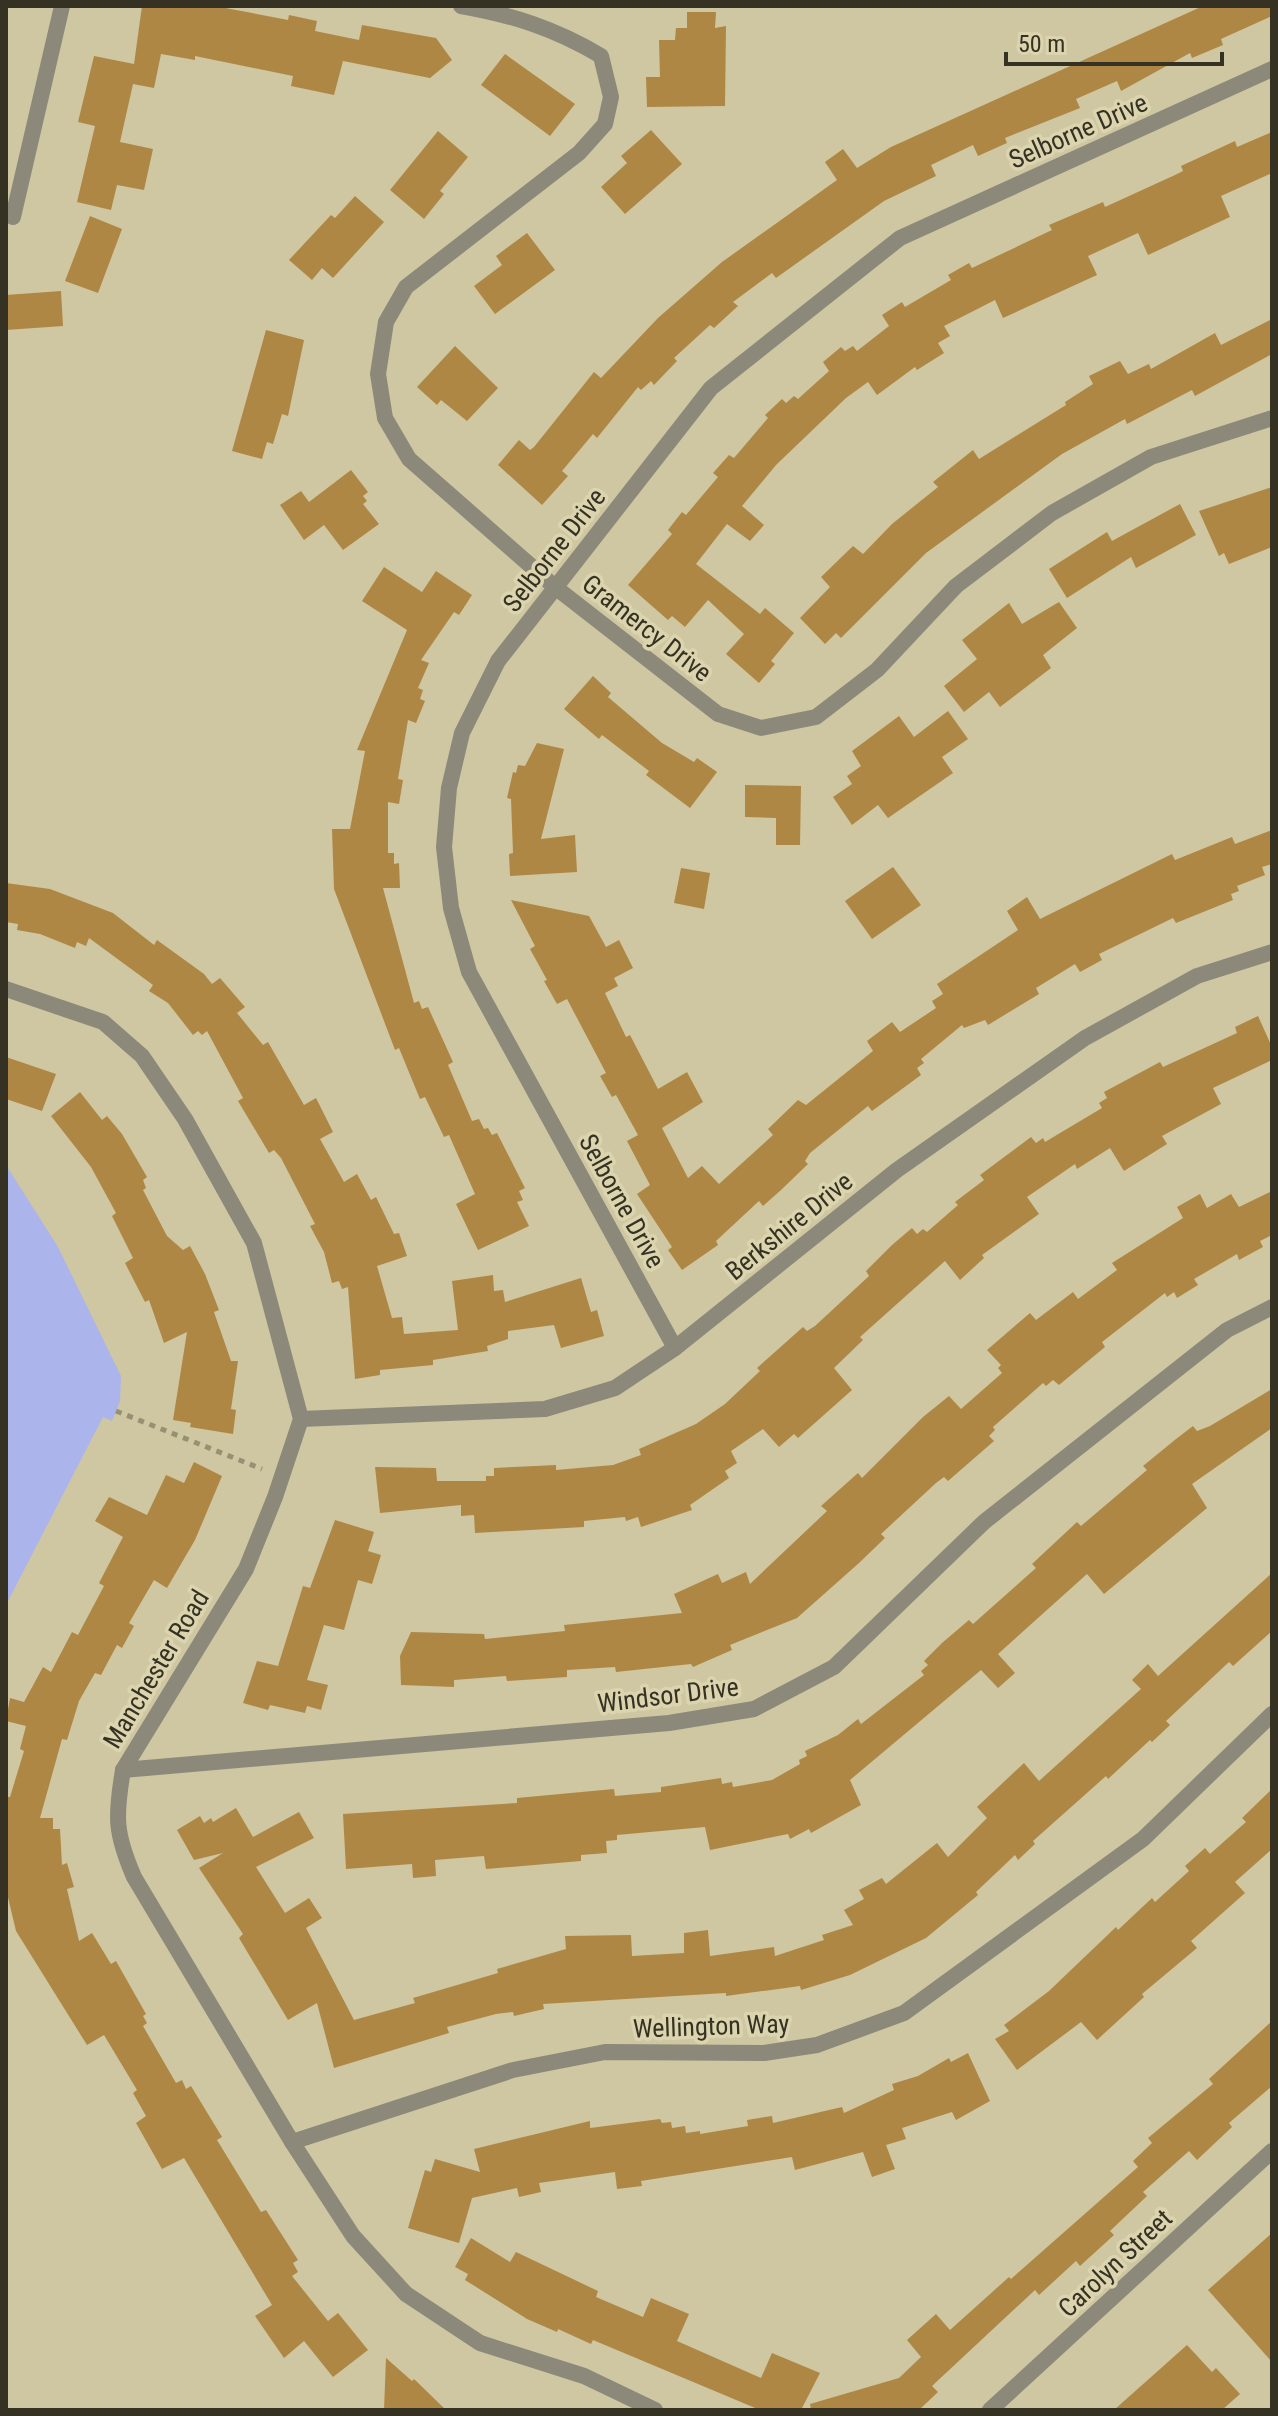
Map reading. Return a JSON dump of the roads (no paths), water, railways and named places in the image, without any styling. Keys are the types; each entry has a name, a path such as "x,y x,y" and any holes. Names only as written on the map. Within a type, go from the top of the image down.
{"street":[{"path":"13,217 62,6"},
{"name":"Gramercy Drive","path":"461,6 509,15 561,32 601,56 611,97 605,124 579,153 406,287 386,322 378,374 385,418 409,459 555,587 718,714 761,728 816,717 877,670 956,586 1052,513 1151,457 1272,418"},
{"name":"Selborne Drive","path":"675,1348 469,972 451,908 444,847 449,788 462,733 498,661 711,388 900,238 1272,69"},
{"name":"Berkshire Drive","path":"301,1419 545,1409 615,1388 675,1348 897,1170 1085,1038 1197,976 1272,952"},
{"path":"6,989 103,1022 142,1056 185,1119 254,1243 301,1419"},
{"name":"Windsor Drive","path":"123,1770 669,1723 754,1709 834,1667 984,1522 1227,1330 1272,1307"},
{"name":"Manchester Road","path":"301,1419 246,1569 123,1770 116,1806 118,1840 134,1877 292,2142 353,2236 406,2294 480,2343 584,2376 655,2410"},
{"name":"Wellington Way","path":"292,2142 513,2070 605,2052 764,2053 817,2045 904,2013 1143,1839 1272,1714"},
{"name":"Carolyn Street","path":"990,2410 1272,2151"}]}
